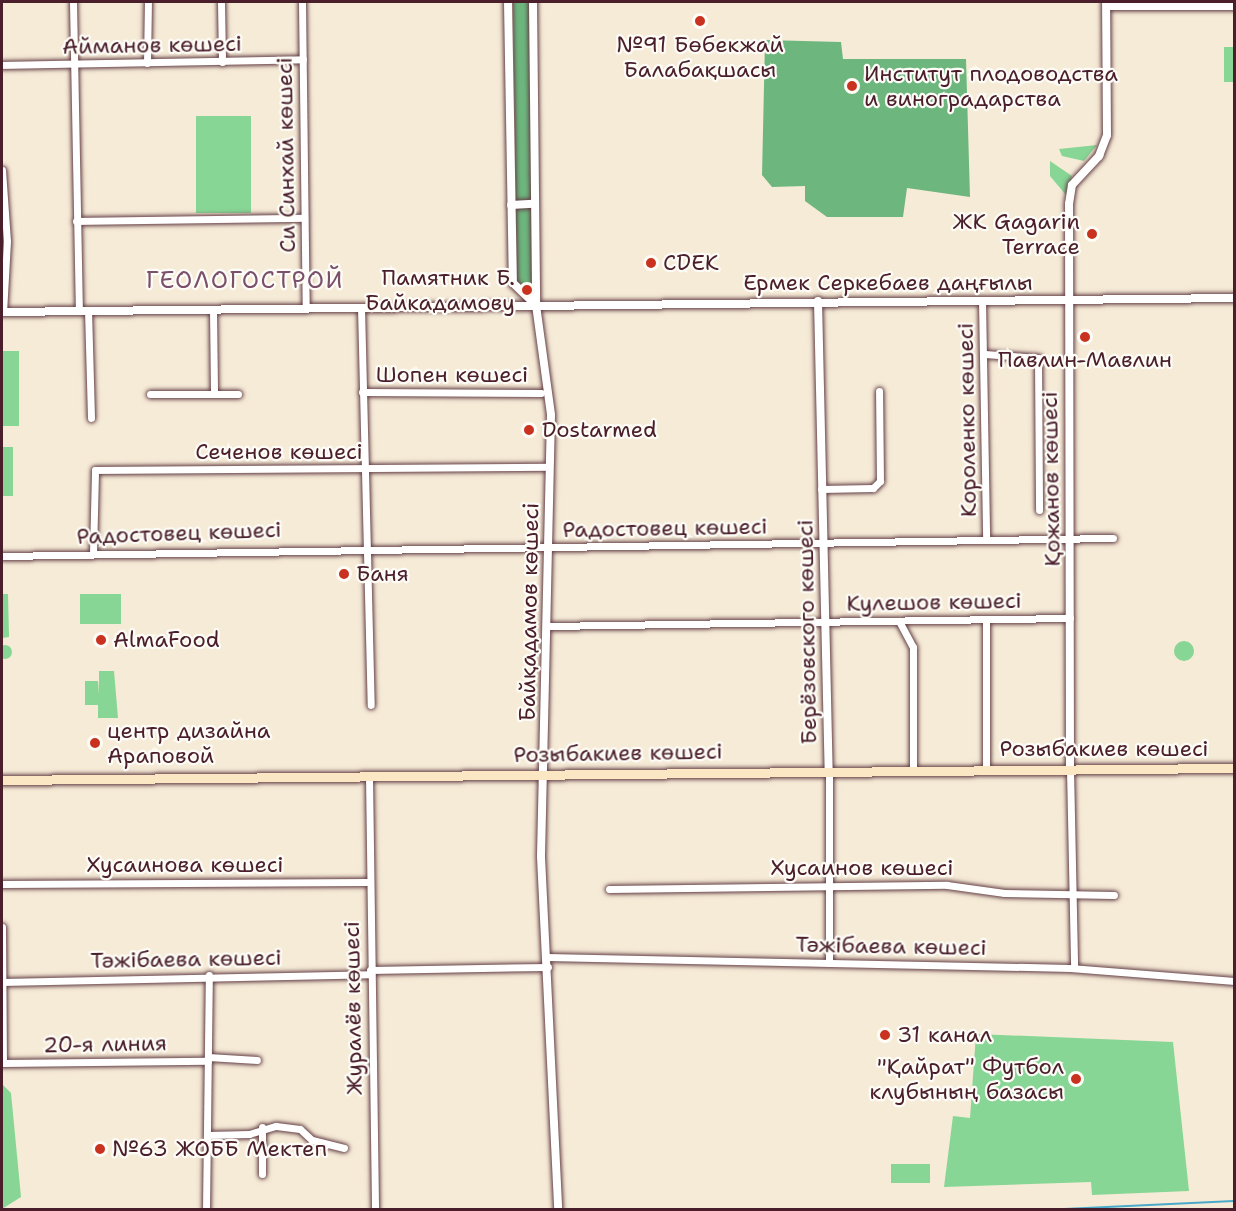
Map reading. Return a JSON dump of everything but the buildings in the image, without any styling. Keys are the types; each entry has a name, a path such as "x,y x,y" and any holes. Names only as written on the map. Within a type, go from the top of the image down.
{"main road":[{"name":"Розыбакиев көшесі","path":"2,780 828,770 1234,768"}],"street":[{"path":"73,2 76,221 91,418"},
{"path":"147,63 148,2"},
{"path":"221,2 222,62"},
{"name":"Си Синхай көшесі","path":"302,2 306,308"},
{"path":"508,2 513,283 536,305"},
{"name":"Байқадамов көшесі","path":"533,2 533,204 536,305 550,393 544,774 547,957 558,1209"},
{"path":"1106,4 1234,6"},
{"name":"Қожанов көшесі","path":"1074,969 1070,769 1067,299 1070,192 1099,156 1107,135 1106,4"},
{"name":"Айманов көшесі","path":"2,65 303,59"},
{"path":"2,170 7,241 2,312"},
{"path":"511,206 533,204"},
{"path":"76,221 304,218"},
{"name":"Ермек Серкебаев даңғылы","path":"2,312 1234,298"},
{"name":"Короленко көшесі","path":"982,300 985,354 986,540"},
{"name":"Берёзовского көшесі","path":"818,301 822,622 828,770 829,963"},
{"path":"362,307 362,392 371,705"},
{"path":"213,309 214,394"},
{"path":"985,354 1038,358 1039,510"},
{"path":"821,489 873,488 880,481 879,391"},
{"name":"Шопен көшесі","path":"362,392 541,393"},
{"path":"150,394 238,394"},
{"name":"Сеченов көшесі","path":"93,554 94,470 549,467"},
{"name":"Радостовец көшесі","path":"2,556 130,555 367,548 549,548 1113,538"},
{"name":"Кулешов көшесі","path":"547,626 1070,618"},
{"path":"986,620 986,770"},
{"path":"899,621 913,646 913,770"},
{"name":"Журалёв көшесі","path":"369,776 368,882 375,1209"},
{"name":"Хусаинова көшесі","path":"2,884 368,882"},
{"name":"Хусаинов көшесі","path":"609,889 828,885 1072,891 1114,895"},
{"path":"2,927 2,1063"},
{"name":"Тәжібаева көшесі","path":"547,957 1074,969 1234,981"},
{"name":"Тәжібаева көшесі","path":"2,982 548,967"},
{"path":"206,1209 209,975"},
{"name":"20-я линия","path":"2,1063 257,1059"},
{"path":"207,1135 249,1134 262,1127 300,1129 312,1140 344,1148"},
{"path":"262,1127 262,1174"}],"green space":[{"path":"513,2 531,2 533,301 517,288"},
{"path":"765,40 841,42 843,59 966,59 970,197 907,188 903,217 827,217 805,201 805,186 772,187 762,175"},
{"path":"1224,47 1234,47 1234,82 1224,82"},
{"path":"196,116 251,116 251,213 196,213"},
{"path":"1097,145 1084,161 1062,156 1059,149"},
{"path":"1050,161 1072,176 1066,195 1050,176"},
{"path":"2,351 19,351 19,426 2,426"},
{"path":"2,447 13,447 13,496 2,496"},
{"path":"2,594 8,594 9,637 2,638"},
{"path":"80,594 121,594 121,624 80,624"},
{"path":"1184,641 1191,644 1194,651 1191,658 1184,661 1177,658 1174,651 1177,644"},
{"path":"5,645 10,647 12,652 10,657 5,659 0,657 -2,652 0,647"},
{"path":"99,671 114,671 118,718 98,718 98,705 85,705 85,681 98,681 99,694"},
{"name":"\"Қайрат\" Футбол клубының базасы","path":"976,1034 1173,1042 1189,1191 1092,1195 1091,1182 944,1187 953,1116 970,1118"},
{"path":"2,1084 11,1093 21,1197 2,1209"},
{"path":"891,1164 930,1164 930,1183 891,1183"}],"waterway":[{"path":"1043,1210 1234,1201"}],"place":[{"name":"№91 Бөбекжай Балабақшасы","path":"700,21"},
{"name":"Институт плодоводства и виноградарства","path":"852,86"},
{"name":"ЖК Gagarin Terrace","path":"1092,234"},
{"name":"CDEK","path":"651,263"},
{"name":"Памятник Б. Байкадамову","path":"527,290"},
{"name":"Павлин-Мавлин","path":"1085,337"},
{"name":"Dostarmed","path":"529,430"},
{"name":"Баня","path":"344,574"},
{"name":"AlmaFood","path":"101,640"},
{"name":"центр дизайна Араповой","path":"95,743"},
{"name":"31 канал","path":"885,1035"},
{"name":"\"Қайрат\" Футбол клубының базасы","path":"1076,1079"},
{"name":"№63 ЖОББ Мектеп","path":"100,1149"}],"district":[{"name":"ГЕОЛОГОСТРОЙ","path":"245,281"}]}
